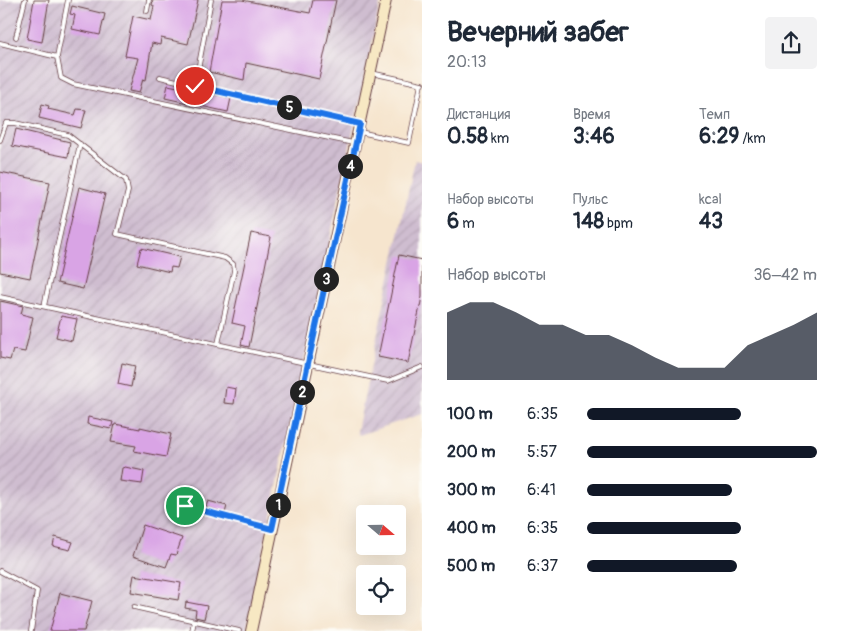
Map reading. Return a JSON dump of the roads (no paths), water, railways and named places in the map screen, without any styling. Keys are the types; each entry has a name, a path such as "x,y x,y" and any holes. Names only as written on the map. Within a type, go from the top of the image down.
{"street":[{"path":"251,631 386,0"}],"lane":[{"path":"16,37 25,0"},
{"path":"68,0 57,56 61,78 73,84 355,144"},
{"path":"147,11 149,0"},
{"path":"195,86 211,0"},
{"path":"0,43 57,56"},
{"path":"160,77 359,128 409,143 421,84 370,73"},
{"path":"0,140 6,123 15,123 68,134 126,180 128,191 117,234 226,258 233,264 234,271 218,344"},
{"path":"44,306 80,144"},
{"path":"0,297 388,381 422,367"},
{"path":"185,506 272,529"},
{"path":"0,571 37,591 31,631"},
{"path":"134,607 239,631"},
{"path":"192,631 194,621"}]}
